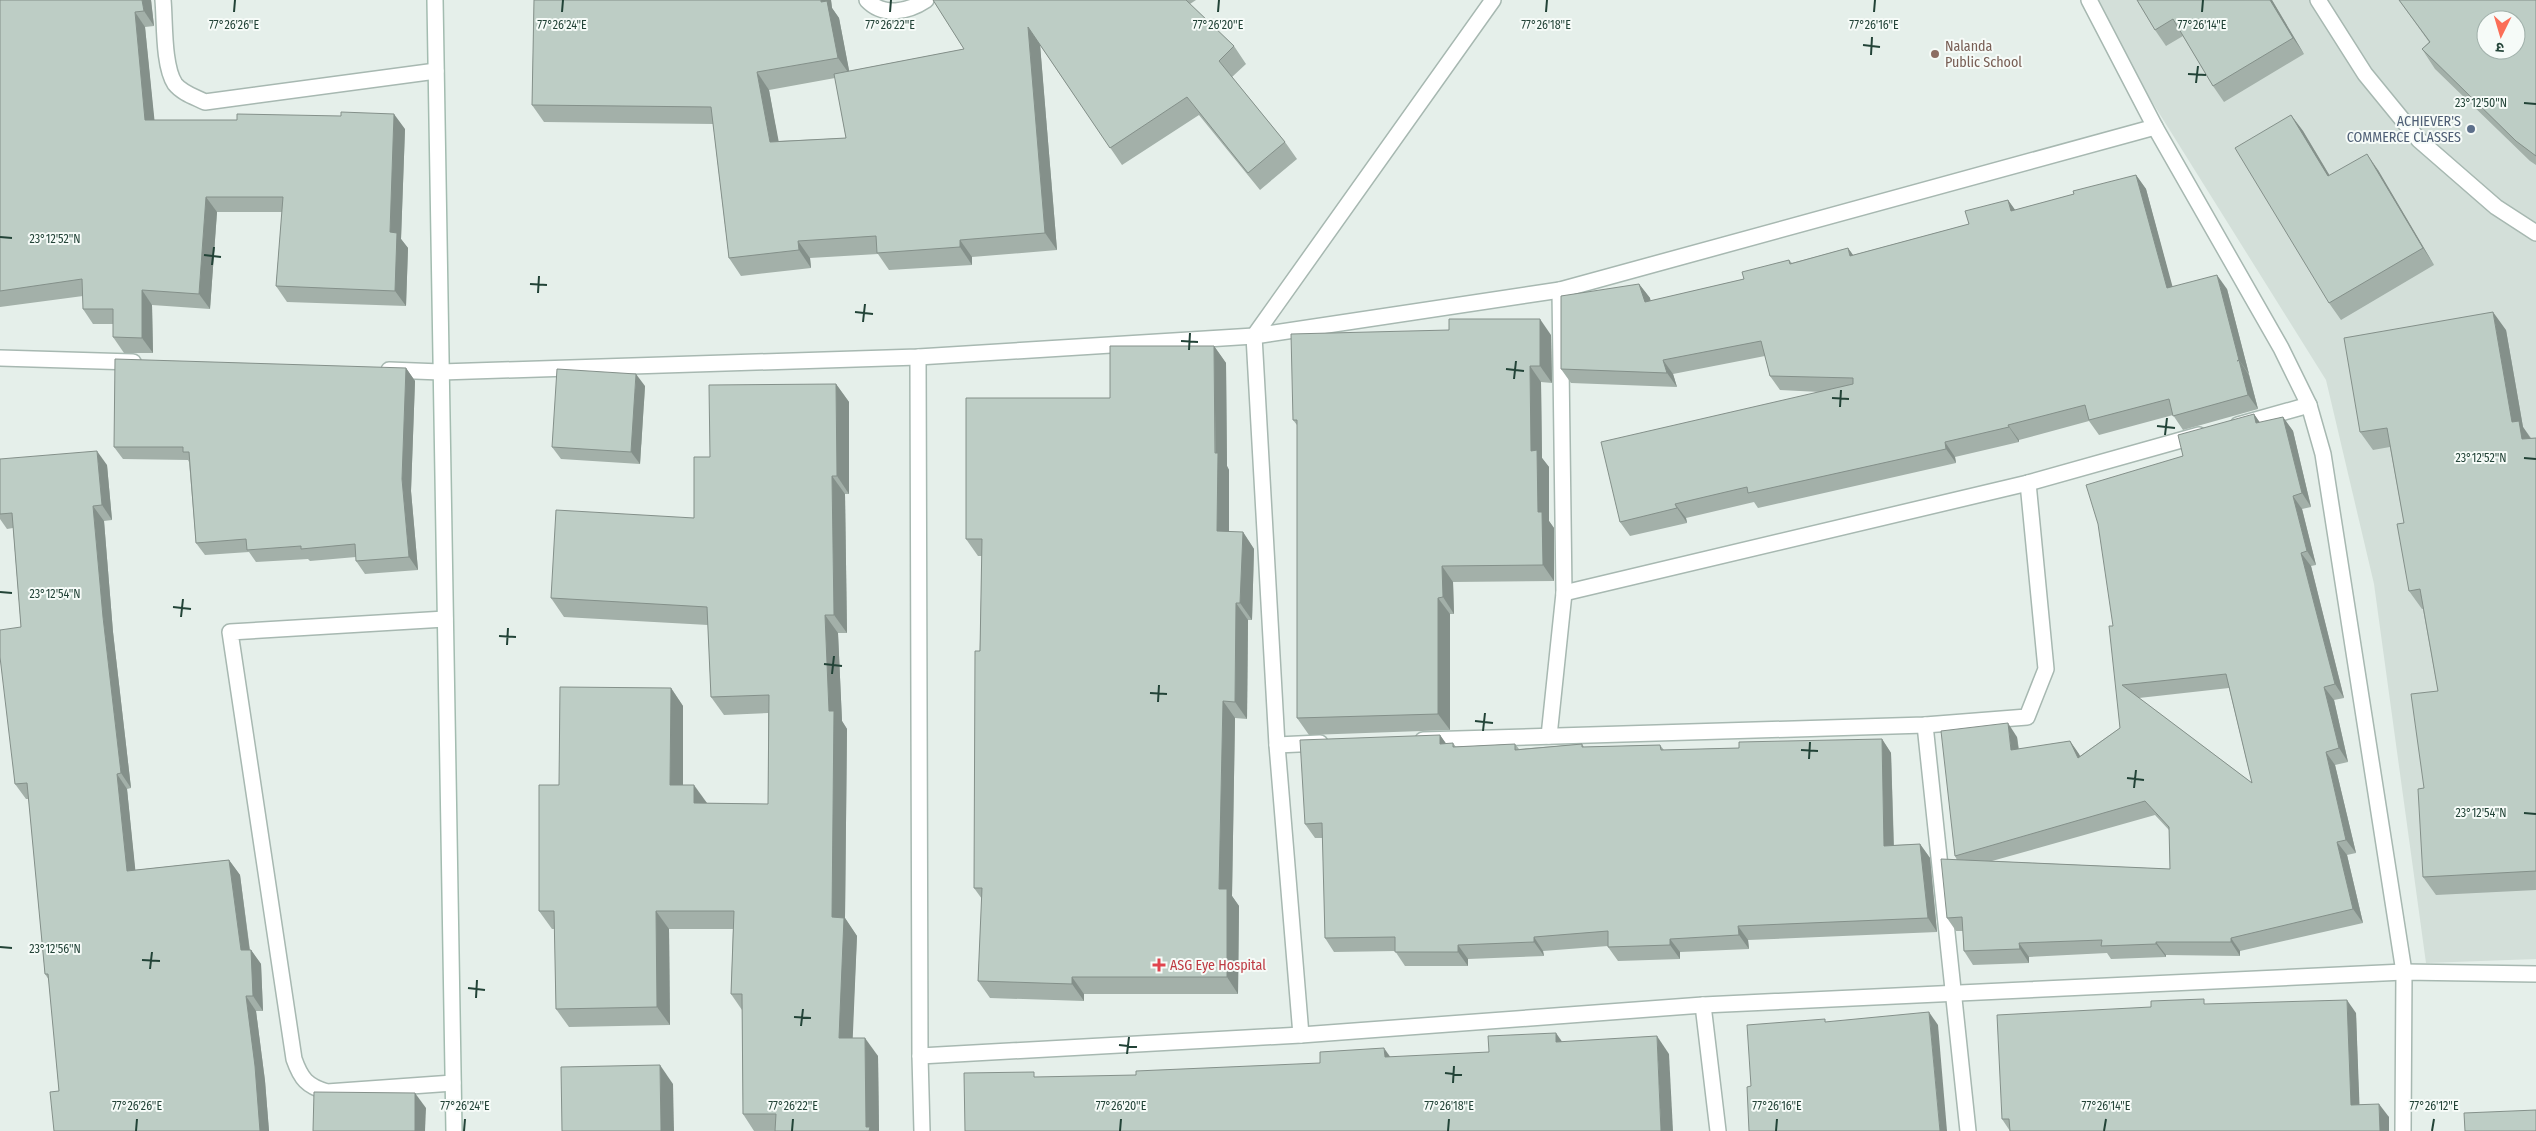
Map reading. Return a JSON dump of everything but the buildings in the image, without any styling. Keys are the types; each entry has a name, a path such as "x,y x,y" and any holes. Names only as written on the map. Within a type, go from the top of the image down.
{"street":[{"path":"163,0 170,72 181,89 205,102 436,71"},
{"path":"435,0 454,1131"},
{"path":"867,0 875,8 894,12 915,7 926,0"},
{"path":"1301,1035 1278,745 1254,336 1493,0"},
{"path":"2089,0 2155,127 2281,348 2309,405 2323,454 2404,972 2403,1131"},
{"path":"2318,0 2365,74 2419,140 2496,208 2536,233"},
{"path":"372,370 441,372 918,358 1254,336 1560,290 2155,127"},
{"path":"1549,736 1564,593 1560,290"},
{"path":"0,358 147,363"},
{"path":"918,358 920,1056 922,1131"},
{"path":"1564,593 2028,483 2309,405"},
{"path":"1404,741 1925,726 2027,717 2046,669 2028,483"},
{"path":"445,619 230,632 294,1059 300,1078 312,1088 327,1092 453,1083"},
{"path":"1925,726 1955,993 1968,1131"},
{"path":"1278,745 1336,743"},
{"path":"920,1056 1301,1035 1704,1005 2404,972 2536,974"},
{"path":"1704,1005 1718,1131"}],"shaded area":[{"path":"2092,0 2536,0 2536,959 2426,963 2374,584 2326,380 2109,33"}],"place":[{"name":"Nalanda Public School","path":"1935,54"},
{"name":"ACHIEVER'S COMMERCE CLASSES","path":"2471,129"},
{"name":"ASG Eye Hospital","path":"1159,965"}]}
